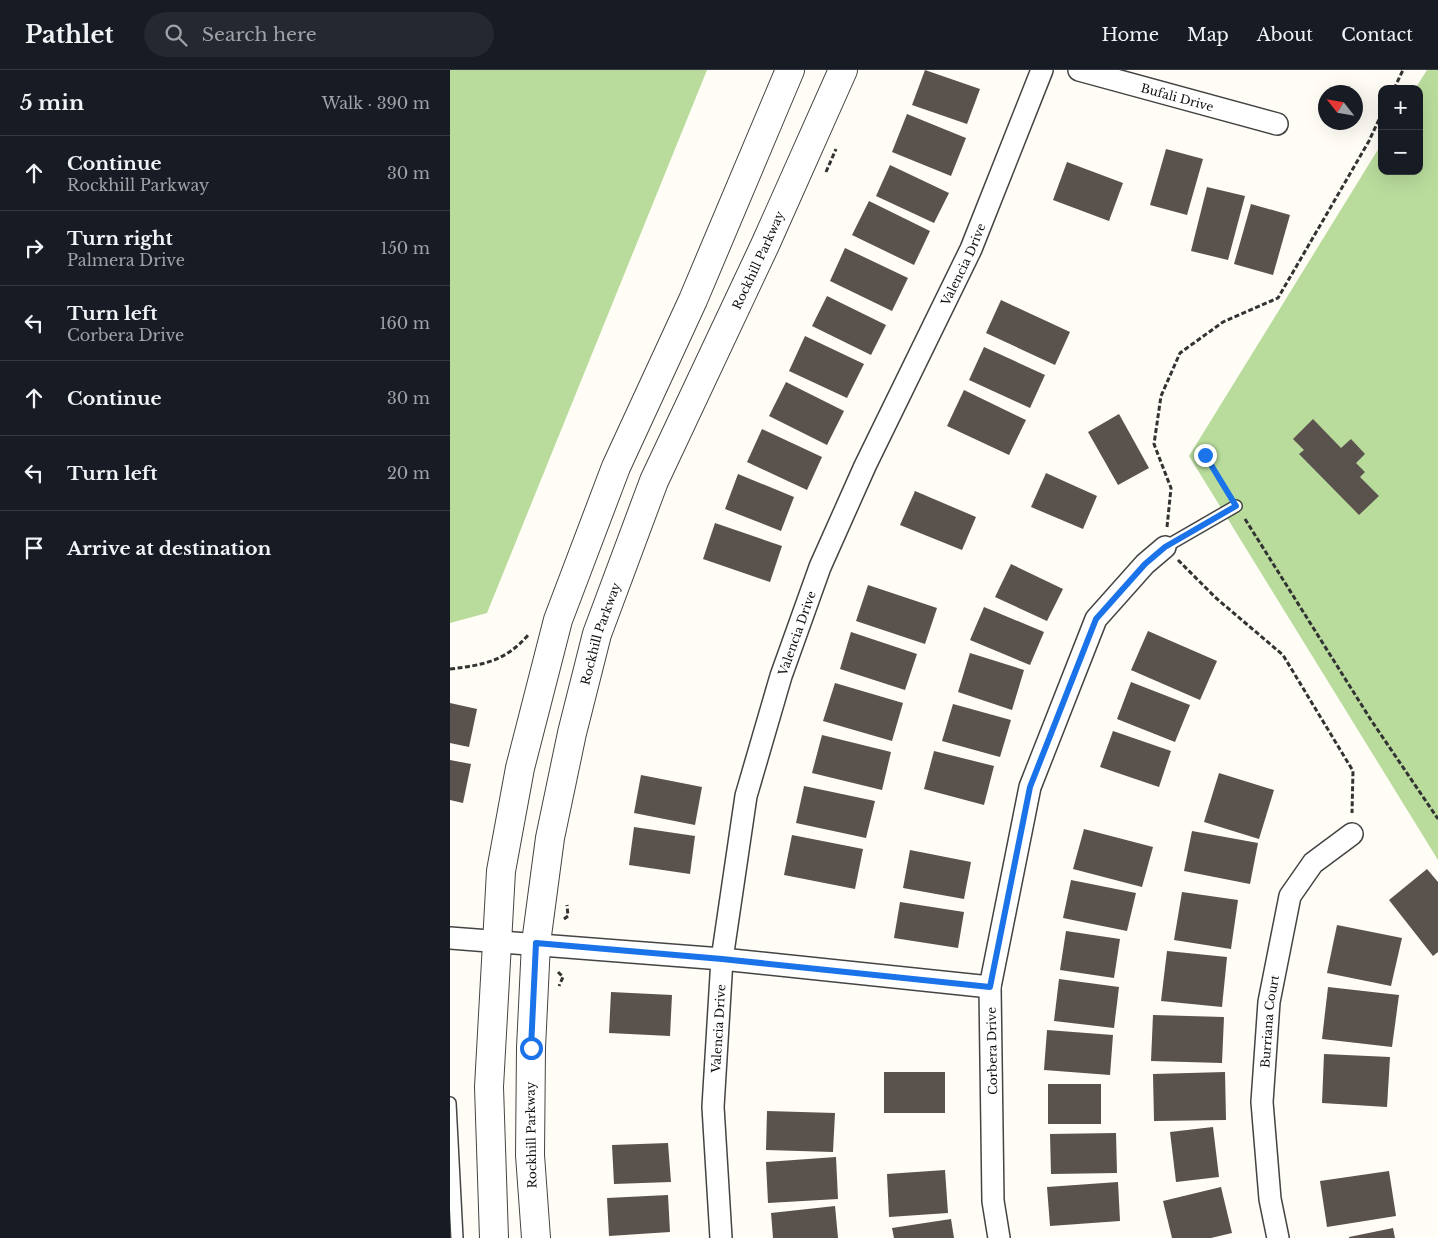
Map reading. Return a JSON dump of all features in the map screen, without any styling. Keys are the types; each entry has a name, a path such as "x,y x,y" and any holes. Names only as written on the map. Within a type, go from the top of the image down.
{"street":[{"path":"494,1238 489,1087 497,940 501,871 520,768 558,620 616,467 693,300 790,70"},
{"name":"Rockhill Parkway","path":"536,1238 530,1146 531,1048 549,944 550,838 572,733 597,634 654,481 764,245 842,70"},
{"name":"Valencia Drive","path":"721,1238 713,1107 722,959 746,796 781,676 820,567 865,466 971,249 1042,70"},
{"name":"Bufali Drive","path":"1080,70 1277,124"},
{"name":"Corbera Drive","path":"999,1238 993,1201 990,987 1030,787 1096,619 1145,564 1165,547"},
{"name":"Burriana Court","path":"1278,1238 1270,1199 1262,1102 1269,1002 1290,896 1313,862 1352,834"},
{"path":"450,938 549,944 722,959 990,987"}],"lane":[{"path":"1165,547 1236,506"},
{"path":"450,1103 457,1238"}],"path":[{"path":"1396,85 1403,70"},
{"path":"1352,834 1353,771 1283,655 1216,598 1165,547 1172,488 1154,444 1162,396 1180,353 1223,322 1278,298 1378,121"},
{"path":"825,174 838,142"},
{"path":"1205,455 1371,720 1438,819"},
{"path":"450,669 476,666 504,657 532,631"},
{"path":"556,994 562,977 558,972 549,944 563,920 568,916 566,902"}],"green space":[{"path":"450,70 707,70 487,613 450,623"},
{"path":"1427,70 1438,70 1438,860 1189,456 1378,149 1378,175 1423,175 1423,85 1418,85"}],"building":[{"path":"925,70 980,89 967,124 912,105"},
{"path":"907,114 966,138 951,176 892,152"},
{"path":"1166,149 1203,159 1187,215 1150,205"},
{"path":"1067,162 1123,183 1109,221 1053,200"},
{"path":"890,165 949,193 934,223 876,196"},
{"path":"1207,187 1245,196 1228,260 1191,251"},
{"path":"869,201 930,231 914,265 852,235"},
{"path":"1251,204 1290,215 1273,275 1234,264"},
{"path":"845,248 908,278 892,311 830,281"},
{"path":"827,296 886,325 871,355 812,326"},
{"path":"1001,300 1070,332 1055,365 986,333"},
{"path":"805,336 864,364 847,398 789,371"},
{"path":"984,347 1045,375 1030,408 969,380"},
{"path":"786,382 844,411 827,445 769,416"},
{"path":"964,390 1026,420 1009,455 947,426"},
{"path":"1119,414 1149,468 1118,485 1088,432"},
{"path":"1313,419 1341,448 1351,439 1365,454 1356,463 1365,472 1360,477 1379,496 1359,515 1299,454 1304,450 1293,439"},
{"path":"762,429 822,457 807,490 747,462"},
{"path":"1046,473 1097,496 1083,529 1031,507"},
{"path":"738,474 794,497 781,531 725,509"},
{"path":"915,491 976,517 962,550 900,525"},
{"path":"715,523 782,546 770,582 703,559"},
{"path":"1011,564 1063,589 1047,621 995,597"},
{"path":"868,585 937,608 925,644 856,621"},
{"path":"984,607 1044,632 1030,665 970,640"},
{"path":"1148,631 1217,661 1200,700 1131,670"},
{"path":"851,632 917,654 905,690 840,669"},
{"path":"970,653 1024,670 1012,710 958,692"},
{"path":"1131,682 1190,705 1175,742 1117,719"},
{"path":"835,683 903,703 892,741 823,721"},
{"path":"450,703 477,709 469,747 450,743"},
{"path":"953,704 1011,720 1000,757 942,741"},
{"path":"1113,731 1171,751 1159,787 1100,767"},
{"path":"822,735 891,752 882,790 812,773"},
{"path":"934,751 994,766 984,805 924,789"},
{"path":"450,760 471,764 463,803 450,800"},
{"path":"1219,773 1274,790 1259,839 1204,822"},
{"path":"641,775 702,787 695,825 634,813"},
{"path":"804,786 875,801 866,838 796,823"},
{"path":"634,827 695,836 690,874 629,865"},
{"path":"1084,829 1153,847 1142,887 1073,869"},
{"path":"1192,831 1258,843 1250,884 1184,871"},
{"path":"792,835 863,849 855,889 784,875"},
{"path":"910,850 971,862 964,899 903,888"},
{"path":"1427,869 1438,882 1438,952 1433,956 1389,900"},
{"path":"1071,880 1136,893 1127,931 1063,918"},
{"path":"1182,892 1238,900 1231,949 1174,940"},
{"path":"900,902 964,912 958,948 894,938"},
{"path":"1337,925 1402,938 1391,986 1327,973"},
{"path":"1066,931 1120,939 1114,978 1060,970"},
{"path":"1167,951 1227,957 1222,1007 1161,1001"},
{"path":"1059,979 1119,987 1114,1028 1054,1021"},
{"path":"1328,987 1399,995 1392,1047 1322,1039"},
{"path":"611,992 672,995 670,1036 609,1033"},
{"path":"1153,1015 1224,1017 1222,1063 1151,1061"},
{"path":"1047,1030 1113,1035 1110,1075 1044,1070"},
{"path":"1324,1054 1390,1057 1387,1107 1322,1103"},
{"path":"884,1072 945,1072 945,1113 884,1113"},
{"path":"1225,1072 1226,1120 1154,1121 1153,1074"},
{"path":"1048,1084 1101,1084 1101,1124 1048,1124"},
{"path":"767,1111 835,1113 833,1152 766,1150"},
{"path":"1213,1127 1219,1177 1176,1182 1170,1132"},
{"path":"1116,1133 1117,1173 1051,1174 1050,1134"},
{"path":"668,1143 671,1182 614,1184 612,1145"},
{"path":"836,1157 838,1199 768,1203 766,1162"},
{"path":"945,1170 948,1213 889,1217 887,1174"},
{"path":"1389,1171 1396,1216 1327,1227 1320,1181"},
{"path":"1118,1182 1120,1221 1050,1226 1047,1187"},
{"path":"1221,1187 1232,1233 1211,1238 1172,1238 1163,1201"},
{"path":"668,1195 670,1232 609,1236 607,1198"},
{"path":"835,1206 838,1238 773,1238 771,1213"},
{"path":"951,1219 954,1238 894,1238 892,1228"},
{"path":"1393,1228 1395,1238 1349,1238 1349,1237"}],"route":[{"path":"531,1048 536,943 722,959 990,987 1030,787 1096,619 1145,564 1165,547 1236,506 1205,455"}]}
